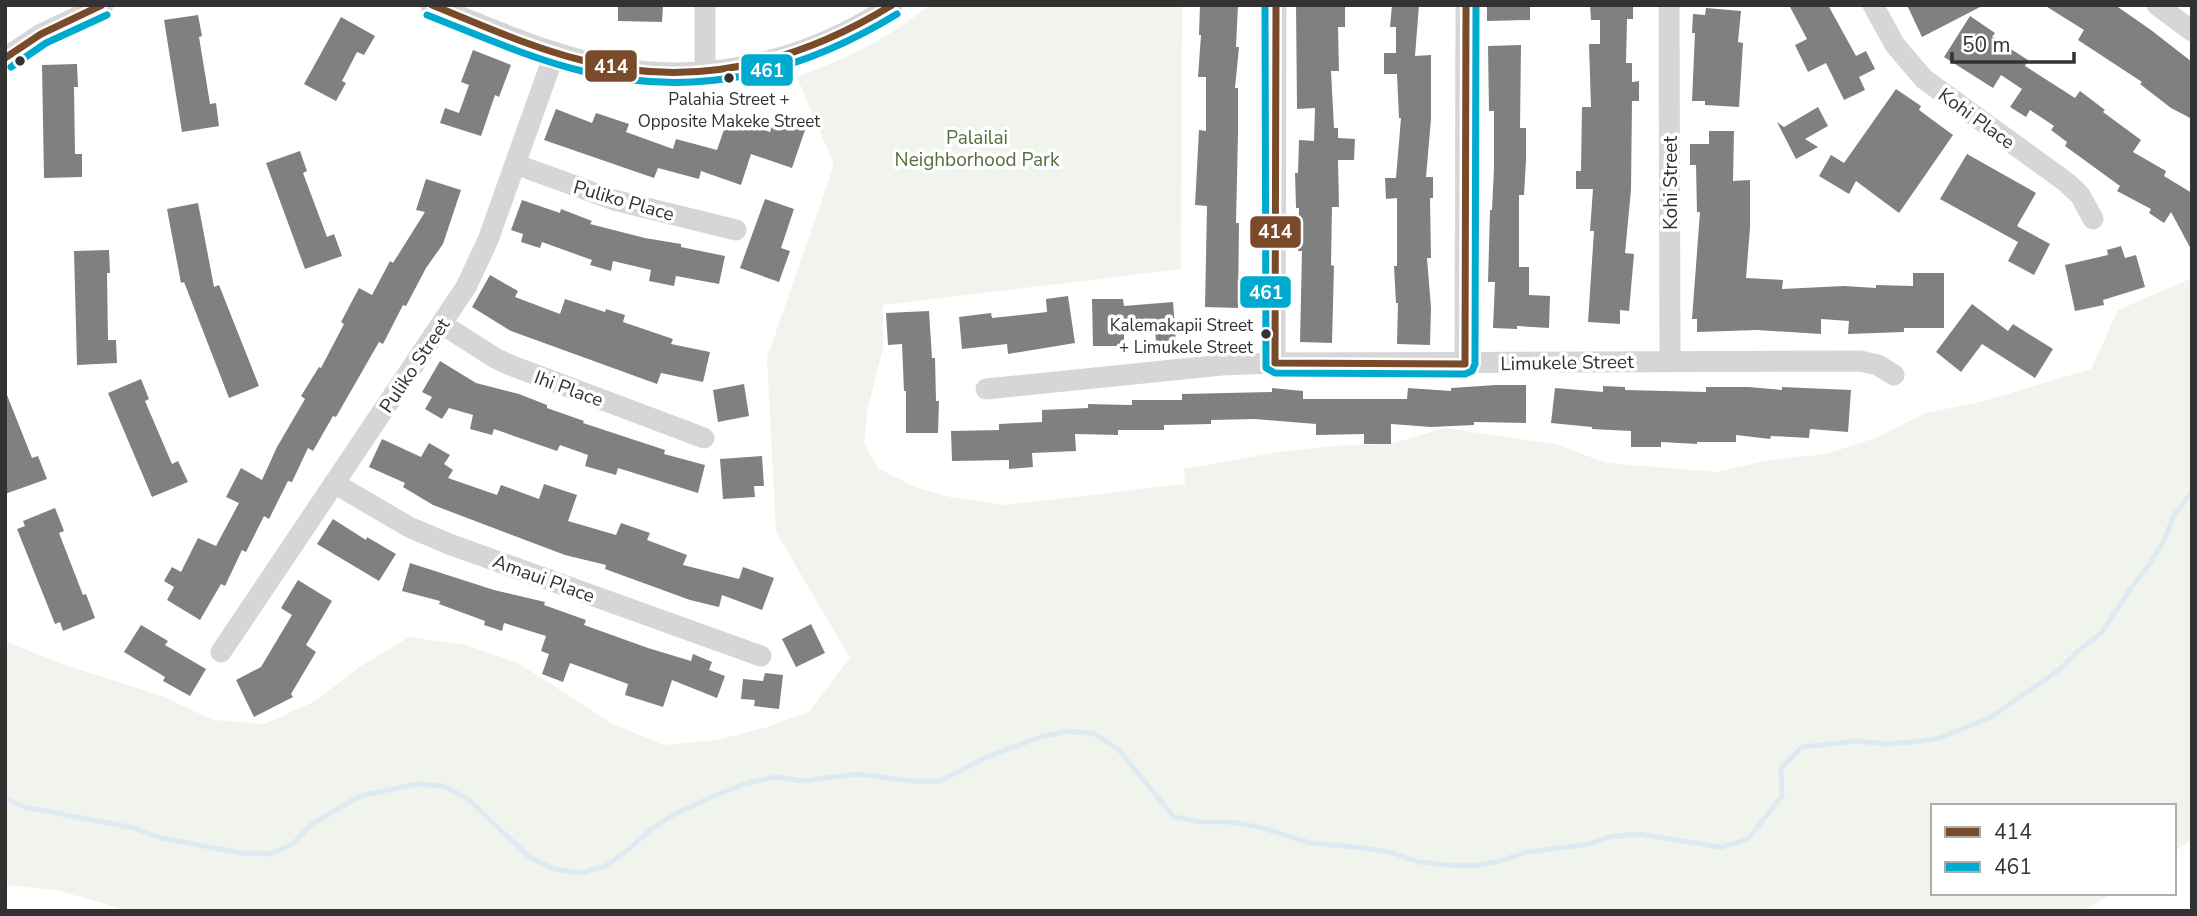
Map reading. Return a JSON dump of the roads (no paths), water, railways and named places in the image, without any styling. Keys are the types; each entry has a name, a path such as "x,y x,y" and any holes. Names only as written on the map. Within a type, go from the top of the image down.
{"street":[{"path":"5,58 41,34 103,5"},
{"path":"431,5 555,52 607,66 652,72 705,72 785,57 827,42 867,22 892,5"},
{"path":"705,5 705,72"},
{"path":"1275,363 1276,5"},
{"path":"1465,364 1466,5"},
{"name":"Kohi Street","path":"1670,5 1670,360"},
{"name":"Kohi Place","path":"1873,5 1895,45 1924,79 2066,182 2085,203 2093,219"},
{"path":"2157,5 2192,31"},
{"name":"Puliko Street","path":"221,652 466,288 478,264 555,52"},
{"name":"Puliko Place","path":"514,164 614,200 736,230"},
{"name":"Ihi Place","path":"442,324 510,365 704,438"},
{"name":"Limukele Street","path":"986,389 1223,365 1275,363 1860,361 1878,365 1894,375"},
{"name":"Amaui Place","path":"334,483 409,527 450,544 761,656"}],"waterway":[{"path":"5,798 25,807 134,828 161,838 242,853 270,854 293,844 312,824 360,796 416,784 443,786 468,799 529,857 554,869 581,873 606,866 673,815 748,783 776,777 802,781 858,774 912,781 940,781 989,756 1041,737 1068,731 1095,734 1119,750 1174,817 1258,827 1311,843 1365,848 1393,853 1419,862 1474,866 1526,852 1584,845 1610,837 1638,834 1721,847 1748,839 1782,796 1781,768 1802,747 1858,741 1885,744 1940,738 1991,717 2059,670 2101,633 2149,565 2164,541 2174,515 2192,492"}],"place":[{"name":"Palahia Street + Opposite Makeke Street","path":"729,78"},
{"name":"Kalemakapii Street + Limukele Street","path":"1266,334"}],"park label":[{"name":"Palailai Neighborhood Park","path":"977,148"}]}
